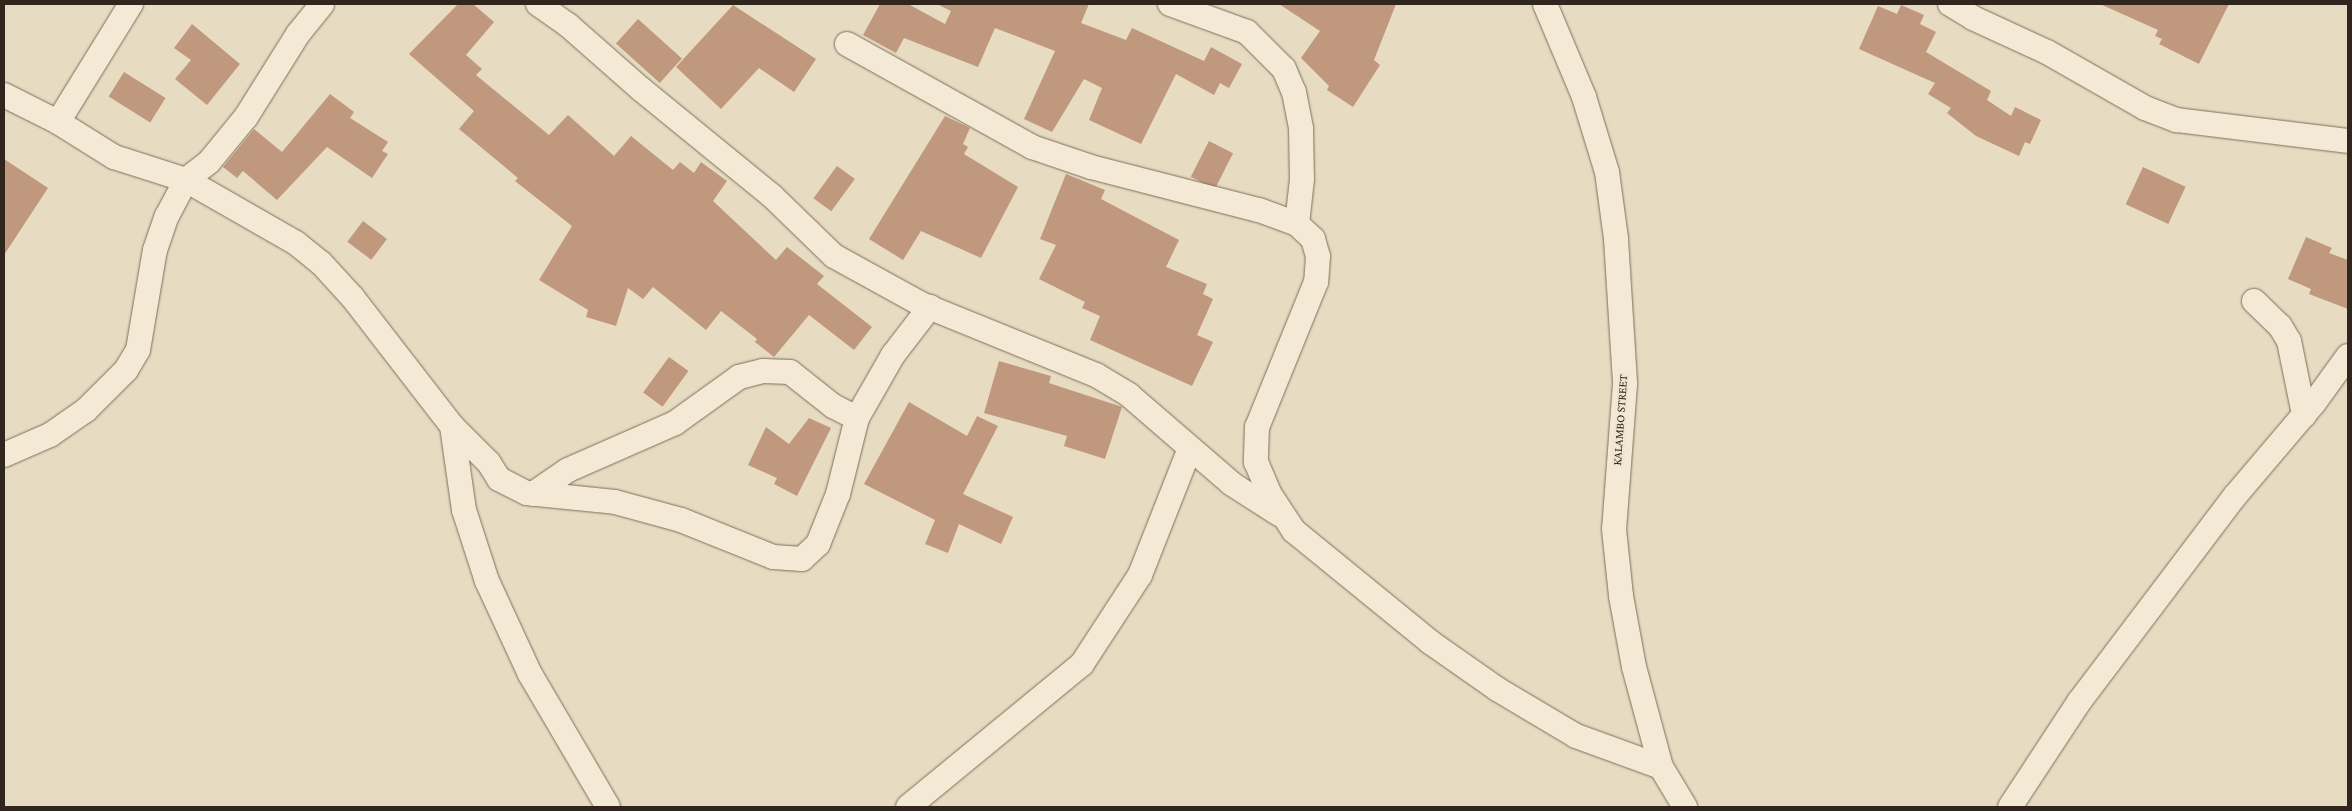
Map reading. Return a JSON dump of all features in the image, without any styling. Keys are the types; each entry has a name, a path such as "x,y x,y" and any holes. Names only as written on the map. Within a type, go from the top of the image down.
{"street":[{"path":"58,122 131,4"},
{"path":"4,456 50,435 86,410 126,370 138,350 155,250 166,216 186,180 208,162 246,117 298,34 322,4"},
{"path":"1170,4 1247,32 1284,69 1294,92 1301,129 1302,179 1297,224"},
{"name":"KALAMBO STREET","path":"1545,4 1584,97 1607,172 1616,239 1625,384 1614,529 1621,596 1634,667 1660,767 1685,807"},
{"path":"1950,4 1973,18 2047,52 2146,108 2177,120 2348,141"},
{"path":"550,7 772,196 834,256 885,287 1096,375 1129,395 1232,484 1285,517"},
{"path":"847,44 1032,147 1091,167 1259,210 1297,224 1313,239 1318,256 1316,282 1257,427 1256,462 1269,493 1294,531 1430,642 1497,689 1576,736 1660,767"},
{"path":"4,95 58,122 114,157 186,180 296,243 321,263 396,349 452,426 489,464 499,479 533,494 615,502 681,520 773,557 802,559 825,533 857,418 893,355 930,307"},
{"path":"2254,302 2280,326 2289,342 2304,415"},
{"path":"2010,807 2034,766 2096,680 2235,496 2304,415 2348,356"},
{"path":"533,494 568,470 674,423 739,377 763,371 790,372 833,406 857,418"},
{"path":"452,426 464,510 487,580 530,674 608,807"},
{"path":"908,807 1082,664 1140,575 1190,448"}],"building":[{"path":"458,4 473,4 494,22 466,55 482,69 476,75 549,135 568,115 614,156 631,136 673,170 680,162 694,173 701,162 727,181 713,201 776,260 787,247 824,276 817,284 872,327 854,350 809,315 774,357 755,342 757,339 721,311 706,330 653,287 643,299 628,288 616,326 586,317 588,310 539,280 572,226 515,181 518,178 459,129 474,111 409,54"},
{"path":"880,4 908,4 945,24 951,11 937,4 1089,4 1081,23 1126,40 1132,28 1204,61 1211,47 1242,64 1229,88 1220,83 1214,95 1176,74 1141,144 1089,120 1102,88 1084,79 1052,132 1024,119 1055,51 995,28 978,67 904,38 896,53 863,35"},
{"path":"1279,4 1396,4 1374,60 1380,65 1353,107 1327,90 1329,86 1301,58 1320,31"},
{"path":"2100,4 2229,4 2199,64 2159,44 2162,39 2155,36 2158,30"},
{"path":"733,5 816,59 794,92 759,68 721,109 676,67"},
{"path":"1901,5 1924,15 1920,24 1936,32 1926,52 1991,91 1987,100 2011,116 2015,107 2041,120 2030,144 2025,142 2019,156 1976,136 1947,113 1951,108 1928,94 1935,83 1859,49 1878,6 1897,14"},
{"path":"638,19 682,58 660,83 616,44"},
{"path":"192,24 240,64 207,105 175,79 191,60 174,48"},
{"path":"124,72 166,98 150,123 109,97"},
{"path":"330,94 354,112 350,118 388,142 382,151 388,154 372,178 327,147 277,200 243,171 237,178 223,167 254,129 282,152"},
{"path":"945,116 970,128 963,144 968,147 964,154 1018,187 981,258 921,231 903,260 869,239"},
{"path":"1209,141 1233,153 1215,189 1191,177"},
{"path":"4,159 48,188 4,255"},
{"path":"837,166 855,179 831,211 813,198"},
{"path":"2143,167 2186,187 2168,224 2126,204"},
{"path":"1066,174 1105,190 1101,199 1179,240 1166,267 1207,284 1203,294 1213,299 1197,335 1213,342 1192,386 1090,340 1100,316 1082,308 1085,302 1039,279 1056,245 1040,239"},
{"path":"363,221 387,239 371,260 347,242"},
{"path":"2306,237 2332,248 2329,253 2348,260 2348,309 2309,294 2311,289 2288,279"},
{"path":"669,357 688,371 663,407 643,393"},
{"path":"999,361 1051,376 1049,383 1122,407 1105,459 1064,446 1067,436 984,413"},
{"path":"909,402 967,436 977,416 998,426 963,494 1013,517 1001,544 959,524 948,553 925,544 935,520 864,484"},
{"path":"809,418 831,428 797,496 774,484 777,478 748,465 766,427 789,444"}]}
